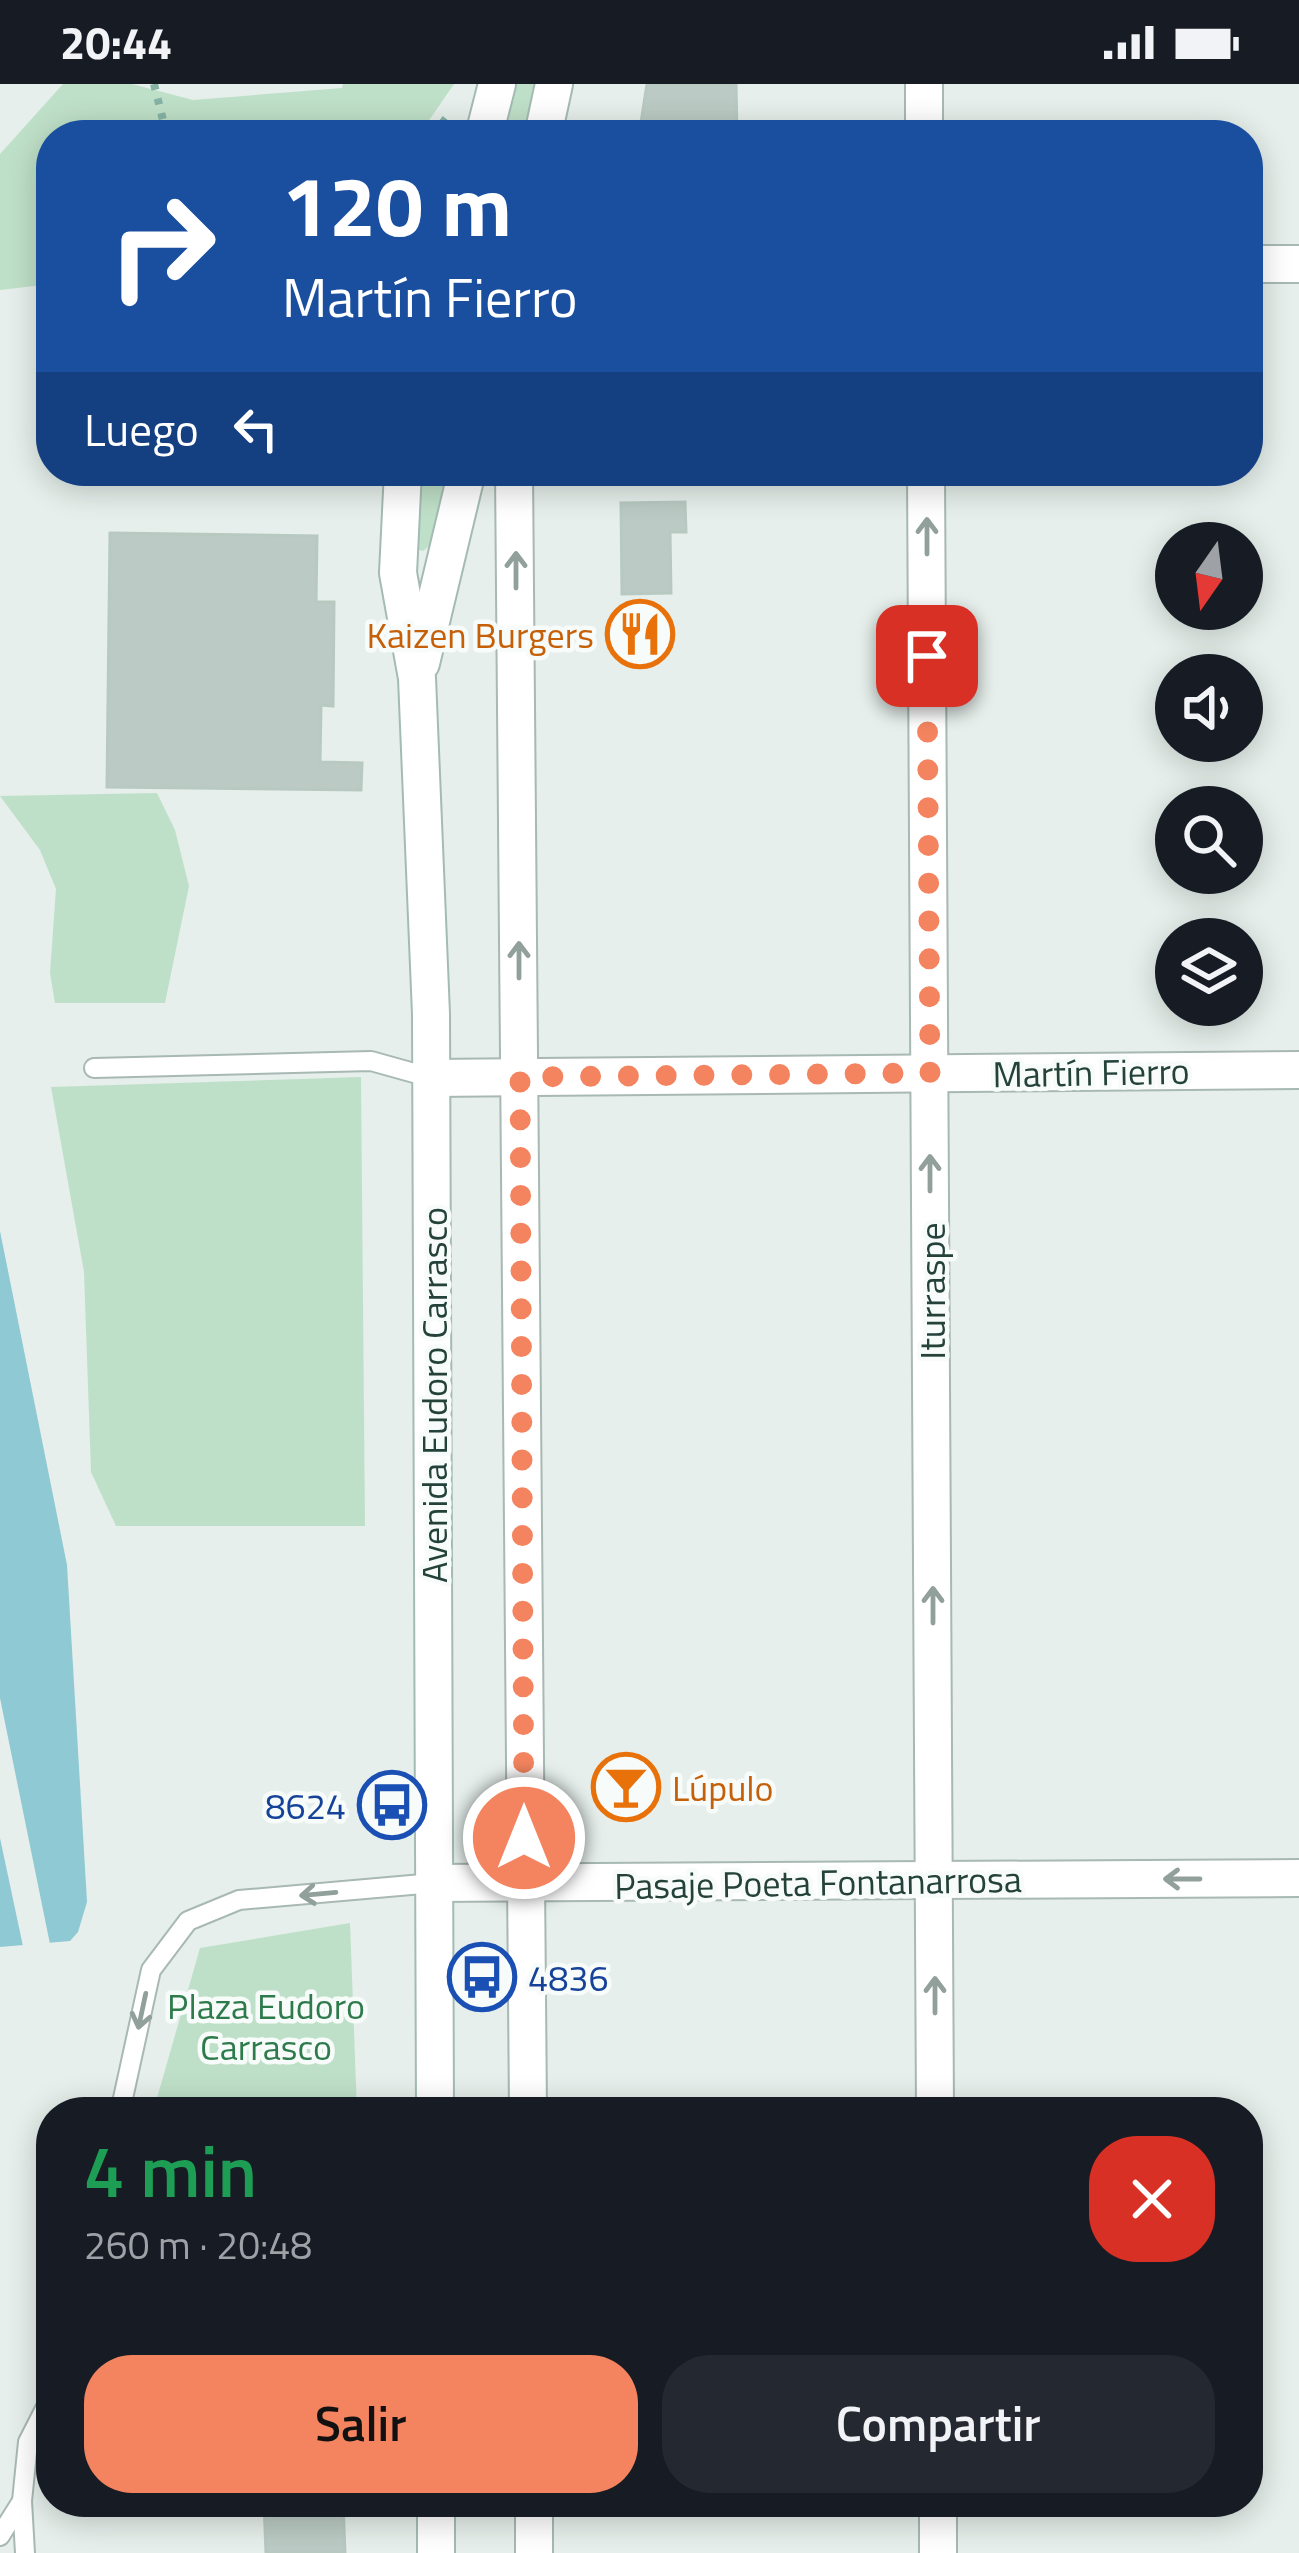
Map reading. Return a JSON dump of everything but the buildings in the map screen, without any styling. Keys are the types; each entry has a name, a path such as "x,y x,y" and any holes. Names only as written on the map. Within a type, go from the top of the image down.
{"street":[{"path":"488,120 497,84"},
{"path":"547,120 554,84"},
{"path":"924,84 925,120"},
{"path":"1263,264 1299,264"},
{"name":"Avenida Eudoro Carrasco","path":"402,486 398,573 417,678 432,1078 435,2097"},
{"name":"Avenida Eudoro Carrasco","path":"417,678 463,486"},
{"path":"514,486 528,2097"},
{"name":"Iturraspe","path":"926,486 935,2097"},
{"name":"Martín Fierro","path":"432,1078 1299,1070"},
{"name":"Pasaje Poeta Fontanarrosa","path":"434,1883 1299,1878"},
{"path":"436,2517 436,2553"},
{"path":"534,2517 534,2553"},
{"path":"938,2517 938,2553"}],"lane":[{"name":"Martín Fierro","path":"94,1068 371,1061 432,1078"},
{"name":"Pasaje Poeta Fontanarrosa","path":"123,2097 151,1970 188,1921 239,1900 434,1883"},
{"path":"25,2553 22,2501 28,2442 36,2426"},
{"path":"0,2536 22,2501"}],"path":[{"path":"154,84 163,120"}],"green space":[{"path":"63,84 132,84 193,100 342,88 343,84 454,84 429,120 36,120 36,286 0,290 0,154"},
{"path":"515,84 537,84 531,120 505,120"},
{"path":"417,486 445,486 429,546 416,549"},
{"path":"157,793 175,830 189,886 165,1003 55,1003 50,973 56,889 40,850 0,796"},
{"path":"361,1077 365,1526 116,1526 91,1472 84,1272 51,1087"},
{"name":"Plaza Eudoro Carrasco","path":"350,1923 356,2097 157,2097 200,1948"}],"water":[{"path":"0,1231 67,1565 87,1902 78,1932 70,1941 0,1947"}],"pier":[{"path":"0,1698 51,1949 24,1951 0,1838"}],"place":[{"name":"Kaizen Burgers","path":"640,634"},
{"name":"Lúpulo","path":"626,1787"},
{"name":"8624","path":"392,1805"},
{"name":"4836","path":"482,1977"}],"route":[{"path":"524,1838 520,1077 930,1073 927,656"}]}
